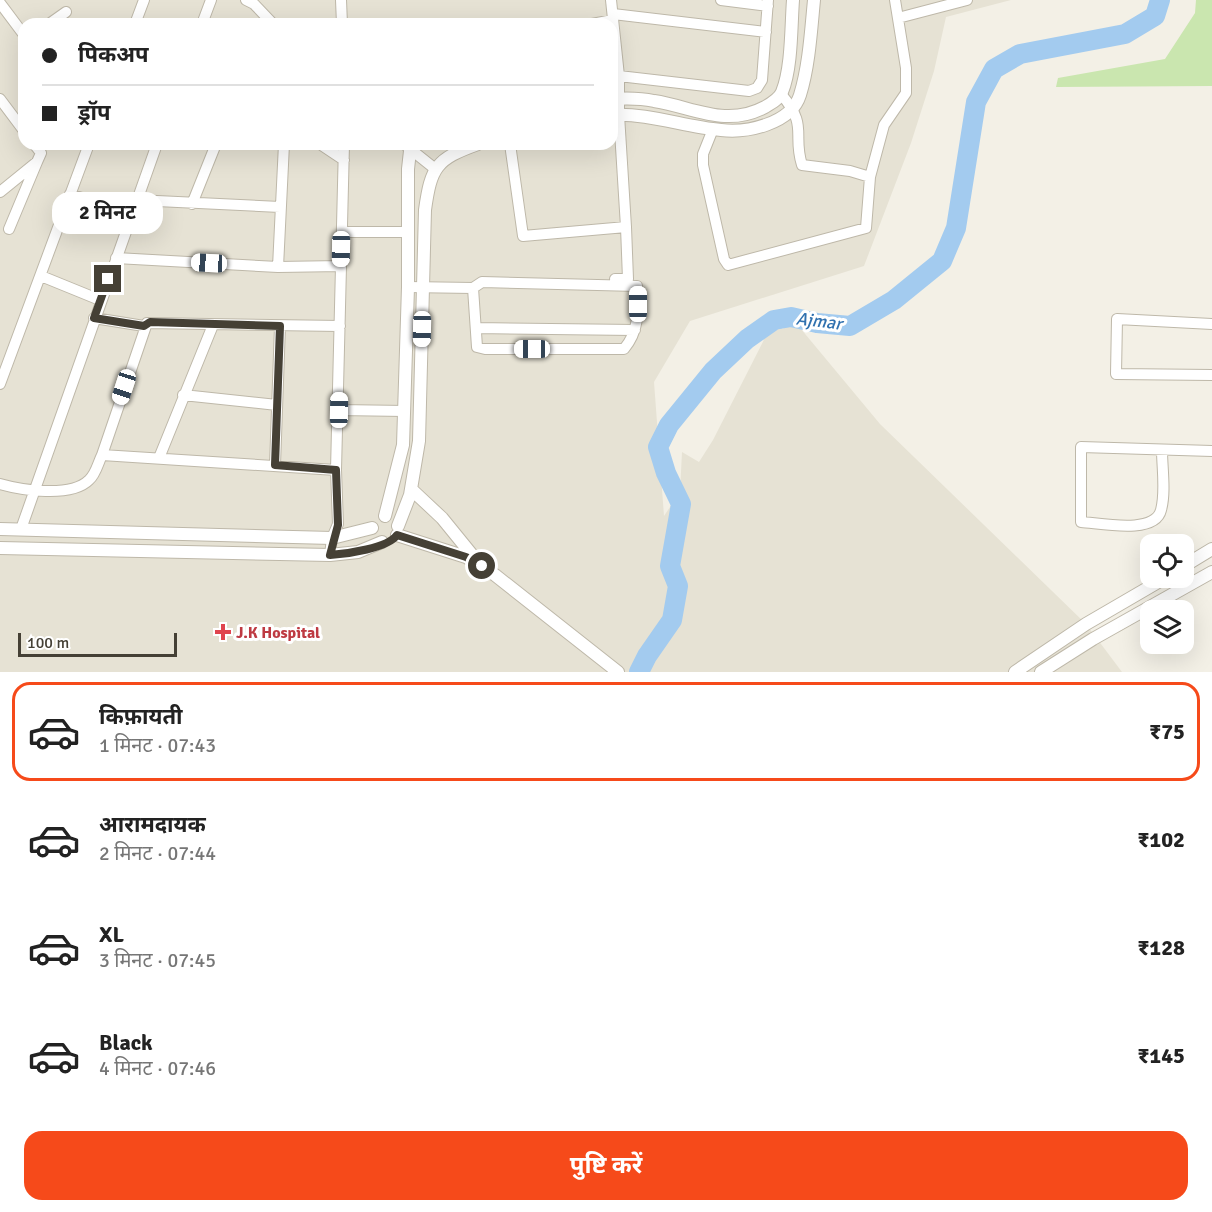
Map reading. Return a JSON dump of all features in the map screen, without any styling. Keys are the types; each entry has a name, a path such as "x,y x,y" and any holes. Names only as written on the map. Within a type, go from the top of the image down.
{"street":[{"path":"137,18 144,0"},
{"path":"204,18 211,0"},
{"path":"340,0 342,18"},
{"path":"611,0 613,17"},
{"path":"619,76 749,91 757,88 762,80 768,3 721,0"},
{"path":"714,123 757,112 774,102 780,94 786,75 793,0"},
{"path":"618,99 656,101 698,119 740,130 771,122 793,109 800,96 814,0"},
{"path":"714,123 703,154 703,165 724,259 728,265 866,228 870,177 884,125 906,93 906,68 895,0"},
{"path":"898,18 967,0"},
{"path":"252,1 268,18"},
{"path":"0,3 18,27"},
{"path":"58,18 66,12"},
{"path":"610,18 766,32"},
{"path":"618,66 618,84"},
{"path":"780,94 793,109 800,126 802,165 850,171 870,177"},
{"path":"0,99 18,123"},
{"path":"0,120 10,113"},
{"path":"618,115 698,119"},
{"path":"508,278 628,279 626,227 618,146"},
{"path":"9,229 41,153 39,150"},
{"path":"0,384 87,150"},
{"path":"21,529 154,150"},
{"path":"192,204 214,150"},
{"path":"278,267 284,150"},
{"path":"329,150 344,160"},
{"path":"344,150 336,470 339,537 344,554"},
{"path":"385,516 398,475 405,411 409,150"},
{"path":"414,150 434,168"},
{"path":"0,548 330,555 365,550 382,542 391,542 398,530 411,489 419,441 425,210 434,168 446,158 464,150"},
{"path":"511,150 523,236 626,227"},
{"path":"0,192 37,162"},
{"path":"70,194 131,214"},
{"path":"135,200 280,207"},
{"path":"342,232 408,232"},
{"path":"116,258 278,267 341,266"},
{"path":"40,276 100,300"},
{"path":"408,287 473,288 482,282 637,286 633,338 624,349 485,349 477,347 473,288"},
{"path":"94,318 144,326"},
{"path":"1212,324 1117,319 1116,374 1212,375"},
{"path":"0,484 34,491 68,489 87,483 102,455 144,326 150,322 340,326"},
{"path":"159,458 213,325"},
{"path":"275,465 280,326"},
{"path":"476,327 635,330"},
{"path":"183,395 277,405"},
{"path":"339,410 405,411"},
{"path":"1162,450 1161,511 1155,521 1142,526 1081,522 1081,447 1212,451"},
{"path":"102,455 336,470"},
{"path":"411,489 442,518 482,566"},
{"path":"382,542 374,537 372,528 377,518 385,516 393,519 398,530 466,557 482,566 618,672"},
{"path":"0,529 339,537 372,528"},
{"path":"330,555 339,537"},
{"path":"1194,560 1212,549"},
{"path":"1041,672 1093,639 1212,572"},
{"path":"1015,672 1086,624 1148,588"}],"shaded area":[{"path":"0,0 1011,0 946,17 934,71 911,143 864,266 690,321 654,382 664,516 680,492 682,452 699,462 713,440 774,320 783,329 791,317 880,424 1086,624 1122,672 0,672"}],"green space":[{"path":"1196,0 1212,0 1212,86 1056,87 1058,78 1165,59 1195,13"}],"waterway":[{"name":"Ajmar","path":"639,672 647,656 672,620 678,586 670,566 681,504 666,473 658,447 669,425 713,371 747,339 774,320 791,317 817,323 850,326 894,300 942,261 956,228 976,102 994,69 1020,54 1125,34 1155,16 1160,0"}],"place":[{"name":"J.K Hospital","path":"223,632"}],"route":[{"path":"108,279 94,318 144,326 150,322 280,326 275,465 336,470 338,525 330,555 372,548 382,542 391,542 397,535 466,557 482,566"}]}
